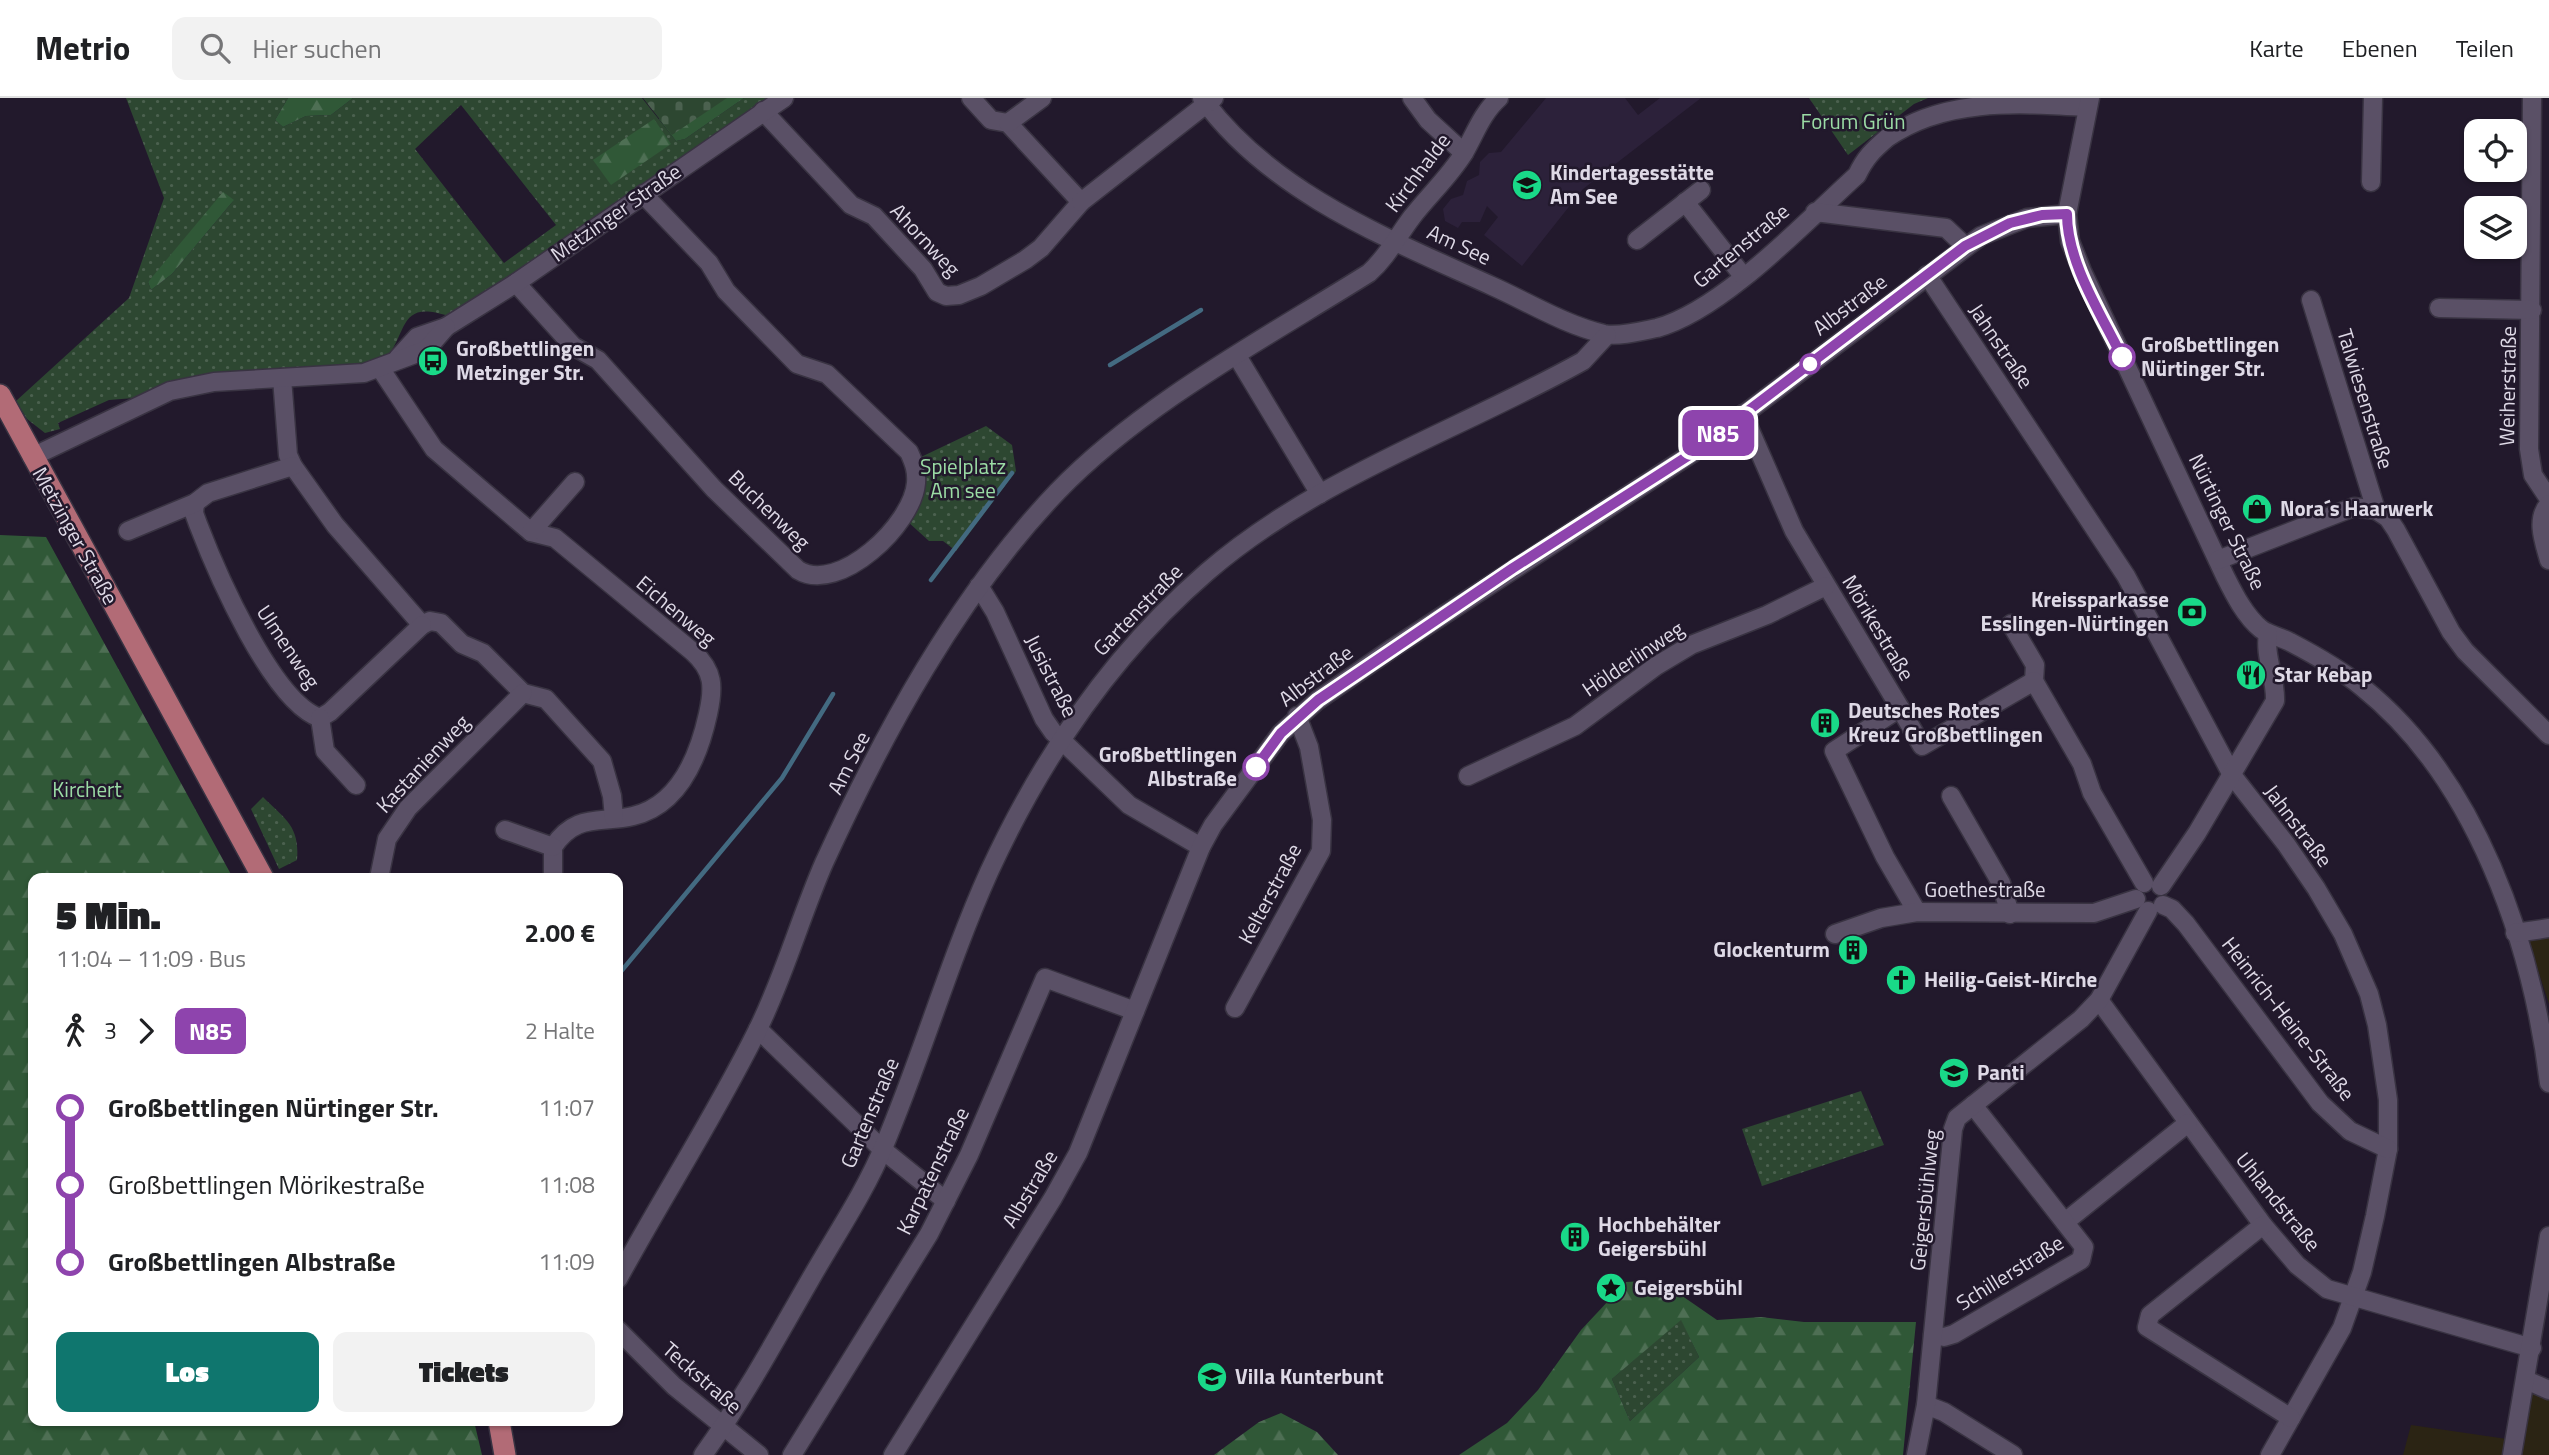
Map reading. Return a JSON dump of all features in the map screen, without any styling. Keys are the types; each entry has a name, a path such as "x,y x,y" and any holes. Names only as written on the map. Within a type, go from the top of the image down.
{"main road":[{"path":"0,395 32,457"},
{"name":"Metzinger Straße","path":"32,457 260,873"},
{"path":"500,1426 505,1455"}],"street":[{"name":"Metzinger Straße","path":"32,457 170,391 214,382 364,373 380,368 398,358 417,337 446,327 516,283 784,98"},
{"path":"971,98 991,120 1008,123 1081,202 1207,100 1226,127 1296,186 1323,204 1396,241"},
{"path":"1008,123 1042,98"},
{"path":"1412,98 1428,120 1464,153"},
{"name":"Kirchhalde","path":"1396,241 1464,153 1480,121 1499,98"},
{"path":"2371,182 2373,98"},
{"path":"1815,212 1857,175 1865,157 1899,127 1922,113 1942,105 1975,101 2088,102"},
{"name":"Nürtinger Straße","path":"2088,102 2067,214 2070,241 2082,271 2242,606 2268,633 2292,643 2349,677 2392,713 2419,743 2477,834 2515,933 2538,1015 2549,1083"},
{"name":"Weiherstraße","path":"2538,109 2529,449 2533,475 2549,501"},
{"name":"Ahornweg","path":"763,111 851,205 874,216 923,269 937,292 946,296 959,295 981,286 1025,260 1041,248 1081,202"},
{"path":"1637,240 1701,190"},
{"name":"Buchenweg","path":"516,283 573,345 598,360 714,489 798,570 808,576 822,578 864,556 901,523 909,509 916,486 916,468 909,452 827,374 797,364 726,291 709,263 643,194"},
{"path":"1685,202 1743,276"},
{"name":"Gartenstraße","path":"703,1455 723,1427 883,1150 989,873 1011,828 1063,742 1125,652 1165,610 1238,546 1320,494 1572,367 1591,355 1607,335 1656,328 1680,320 1711,302 1815,212 1946,228 1965,246"},
{"name":"Albstraße","path":"893,1455 1053,1198 1100,1101 1201,847 1213,825 1267,751 1297,716 1393,648 1691,454 1965,246 2010,223 2042,215 2067,214"},
{"name":"Am See","path":"623,1270 758,1029 824,864 922,675 979,586 1034,517 1080,469 1138,422 1237,356 1369,274 1396,241 1561,318 1607,335"},
{"name":"Jahnstraße","path":"1927,275 2126,576 2232,775 2286,844 2316,888 2358,966 2377,1025 2388,1100 2388,1149 2367,1252 2342,1328 2270,1455"},
{"name":"Talwiesenstraße","path":"2311,300 2376,510 2388,518 2396,530 2451,632 2465,651 2549,735"},
{"name":"Weiherstraße","path":"2439,308 2532,310"},
{"path":"1237,356 1320,494"},
{"name":"Eichenweg","path":"380,368 435,449 531,532 555,538 693,652 711,674 713,689 704,731 685,776 676,790 651,809 635,816 614,818"},
{"path":"282,378 286,441 293,466 350,544 422,625 430,621 441,623 462,645 483,653 523,693 546,699 596,752 607,775 614,818 591,820 558,839 553,847 553,873"},
{"name":"Mörikestraße","path":"1743,414 1794,531 1900,708 1834,751 1879,845 1917,912"},
{"path":"128,531 195,503 208,493 293,466"},
{"path":"531,532 575,482"},
{"path":"2549,501 2543,510 2541,528 2549,560"},
{"name":"Ulmenweg","path":"195,503 194,513 203,537 242,624 306,714 320,718 422,625"},
{"path":"2218,560 2354,508 2376,510"},
{"name":"Jusistraße","path":"979,586 995,612 1044,719 1063,742 1129,805 1201,847"},
{"name":"Hölderlinweg","path":"1468,776 1575,726 1656,666 1691,645 1767,615 1826,586"},
{"name":"Heinrich-Heine-Straße","path":"2011,624 2035,665 2034,681 2082,764 2092,793 2150,897 2186,924 2320,1103 2350,1131 2388,1149"},
{"name":"Geigersbühlweg","path":"1916,1455 1926,1405 1953,1129 1957,1118 2081,1019 2099,999 2150,897 2232,775 2275,701 2275,688 2266,647 2268,633"},
{"path":"1900,708 1922,746 2034,681"},
{"name":"Kastanienweg","path":"380,873 387,839 408,808 523,693"},
{"name":"Kelterstraße","path":"1235,1007 1321,851 1322,820 1309,747 1297,716"},
{"path":"320,718 325,751 356,785"},
{"path":"1951,796 2001,883 2010,914"},
{"path":"505,830 553,847"},
{"name":"Goethestraße","path":"1835,934 1881,918 1917,912 2094,913 2150,897"},
{"path":"2515,933 2549,928"},
{"name":"Karpatenstraße","path":"792,1455 907,1271 946,1201 979,1132 1045,978 1135,1011"},
{"name":"Uhlandstraße","path":"2099,999 2263,1225 2297,1265 2327,1289 2532,1348"},
{"path":"758,1029 883,1150 946,1201"},
{"path":"1973,1105 2065,1222"},
{"name":"Schillerstraße","path":"1933,1335 1944,1337 1954,1334 2081,1260 2084,1247 2065,1222 2188,1123"},
{"path":"2263,1225 2150,1315 2147,1326 2291,1418"},
{"path":"2512,1455 2549,1236"},
{"name":"Teckstraße","path":"623,1335 674,1386 759,1455"},
{"path":"2526,1380 2549,1390"},
{"path":"1926,1405 1944,1412 2013,1455"}],"shaded area":[{"name":"Kindertagesstätte Am See","path":"1546,98 1625,98 1638,115 1660,98 1701,98 1583,189 1522,266 1484,235 1498,217 1487,206 1480,222 1462,222 1458,228 1445,221 1443,209 1451,199 1463,195 1467,181 1479,175 1480,162 1489,153 1501,152"},
{"path":"2549,937 2549,1004 2528,940"},
{"path":"2520,1373 2549,1384 2549,1455 2403,1455 2411,1425 2507,1439"}],"green space":[{"path":"126,98 288,98 275,120 283,127 306,116 331,115 353,98 642,98 676,141 685,139 744,98 768,98 764,105 748,111 651,178 644,188 615,203 488,292 448,316 432,312 413,315 387,357 364,365 214,373 173,382 134,398 109,400 58,423 60,429 45,433 27,419 16,401 129,298 164,198","holes":["461,105 556,225 504,263 415,149","234,200 172,274 151,290 148,282"]},
{"path":"288,98 353,98 331,115 306,116 283,127 275,120"},
{"path":"643,98 727,98 672,135"},
{"path":"699,98 744,98 685,139 676,141 659,119 684,101"},
{"name":"Forum Grün","path":"1809,98 1928,98 1914,104 1848,155"},
{"path":"654,119 671,144 611,185 593,160"},
{"path":"223,192 234,200 172,274 151,290 148,282"},
{"name":"Spielplatz Am see","path":"986,426 1012,445 1016,471 956,551 943,541 929,541 907,521 918,505 923,491 921,457"},
{"name":"Kirchert","path":"0,535 46,537 230,873 28,873 28,1426 475,1426 482,1455 0,1455"},
{"path":"263,797 289,824 296,839 297,860 279,869 251,809"},
{"path":"1861,1091 1884,1145 1762,1186 1742,1129"},
{"path":"1644,1281 1675,1291 1717,1320 1761,1317 1804,1322 1916,1322 1903,1455 1459,1455 1507,1423 1538,1390 1581,1330 1626,1282","holes":["1681,1320 1699,1357 1630,1421 1612,1379"]},
{"path":"1681,1319 1699,1357 1630,1421 1612,1379"},
{"path":"1281,1413 1317,1432 1338,1455 1214,1455 1259,1422"}],"waterway":[{"path":"1110,365 1201,310"},
{"path":"931,580 1012,473"},
{"path":"623,969 782,778 833,694"}],"bus line":[{"name":"N85","path":"1256,767 1281,733 1318,700 1513,568 1691,454 1947,260 1993,230 2027,218 2067,214 2067,228 2075,256 2122,357"}],"place":[{"name":"Kindertagesstätte Am See","path":"1527,185"},
{"name":"Großbettlingen Nürtinger Str.","path":"2122,357"},
{"name":"Großbettlingen Metzinger Str.","path":"433,361"},
{"name":"Nora´s Haarwerk","path":"2257,509"},
{"name":"Kreissparkasse Esslingen-Nürtingen","path":"2192,612"},
{"name":"Star Kebap","path":"2251,675"},
{"name":"Deutsches Rotes Kreuz Großbettlingen","path":"1825,723"},
{"name":"Großbettlingen Albstraße","path":"1256,767"},
{"name":"Glockenturm","path":"1853,950"},
{"name":"Heilig-Geist-Kirche","path":"1901,980"},
{"name":"Panti","path":"1954,1073"},
{"name":"Hochbehälter Geigersbühl","path":"1575,1237"},
{"name":"Geigersbühl","path":"1611,1288"},
{"name":"Villa Kunterbunt","path":"1212,1377"}]}
